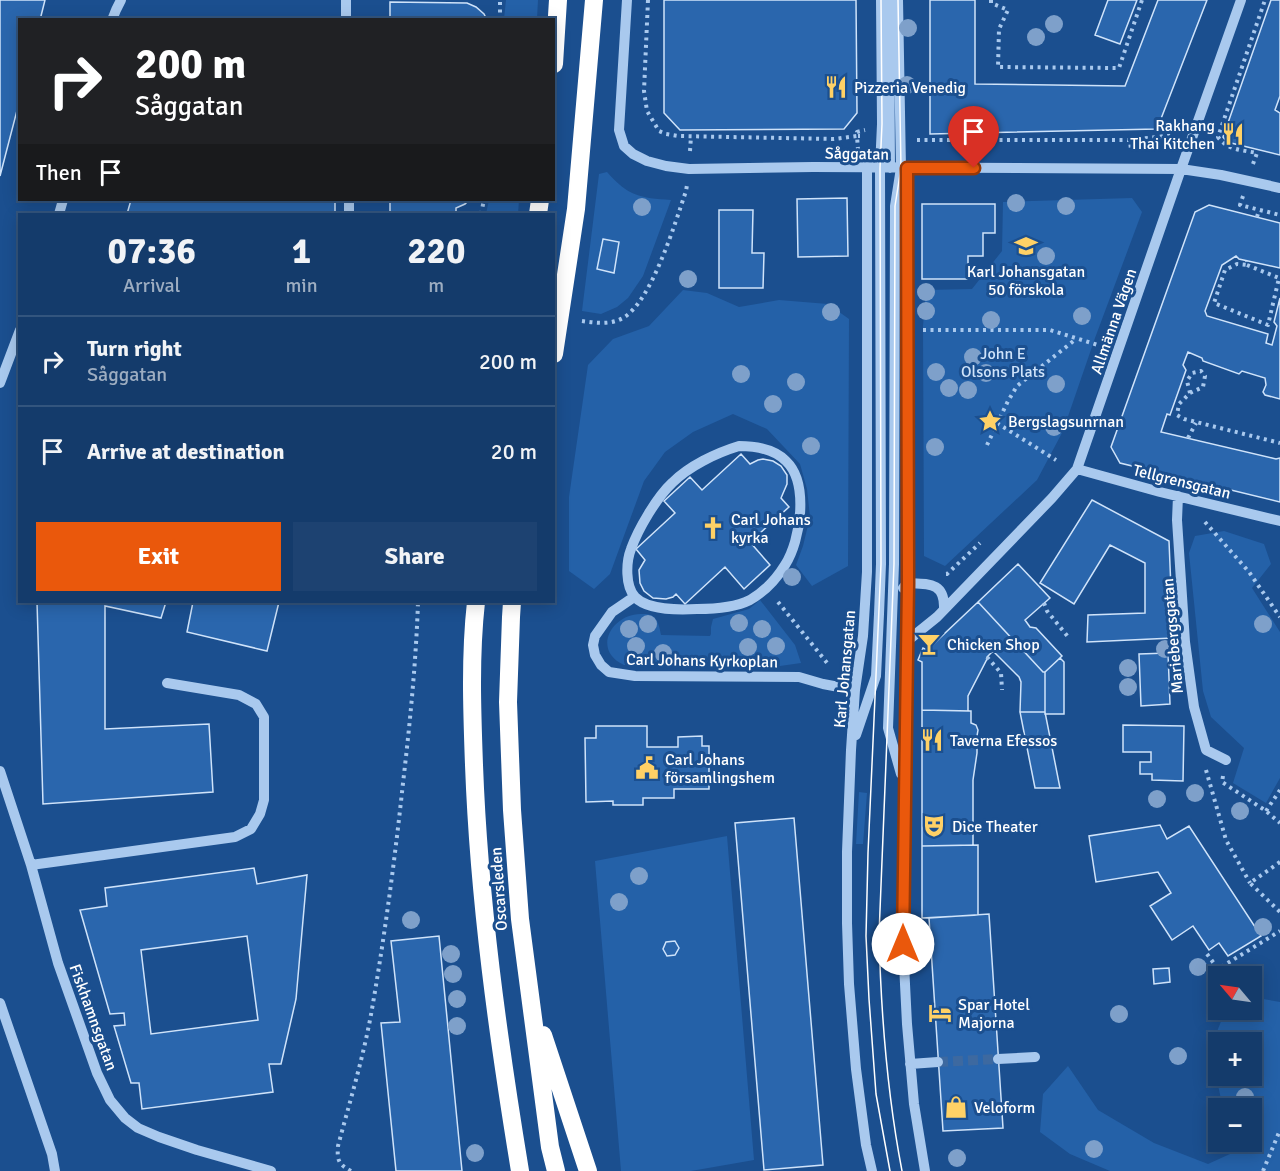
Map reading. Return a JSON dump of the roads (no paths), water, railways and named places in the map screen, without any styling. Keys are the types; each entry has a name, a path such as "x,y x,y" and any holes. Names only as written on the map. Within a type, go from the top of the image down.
{"highway":[{"path":"555,47 558,0"},
{"path":"555,347 576,209 594,0"},
{"name":"Oscarsleden","path":"476,603 471,689 479,854 484,918 504,1077 520,1171"},
{"name":"Oscarsleden","path":"512,603 508,702 512,810 520,920 550,1147 556,1171"},
{"path":"530,997 588,1171"}],"street":[{"path":"113,18 121,0"},
{"path":"346,0 346,18"},
{"name":"Såggatan","path":"627,0 620,130 624,146 647,161 689,169 1181,169 1280,188"},
{"path":"881,0 882,124 894,168 896,206 894,564 888,728 904,785"},
{"path":"889,0 908,583 903,944 914,1104 926,1171"},
{"path":"851,750 876,676 894,168 900,123 898,0"},
{"name":"Allmänna Vägen","path":"906,642 944,609 1052,498 1077,469 1241,0"},
{"name":"Karl Johansgatan","path":"867,168 867,572 863,636 855,690 847,862 849,984 856,1069 866,1145 872,1171"},
{"path":"0,383 18,335"},
{"path":"740,446 751,446 769,451 787,461 798,481 801,496 799,520 792,551 785,565 767,588 744,602 715,609 664,608 641,602 634,597 627,572 631,549 647,517 672,483 692,468 725,450 740,446"},
{"name":"Tellgrensgatan","path":"1077,469 1280,521"},
{"name":"Mariebergsgatan","path":"1178,496 1185,642 1194,707 1206,750 1226,760"},
{"path":"863,636 879,614 908,583"},
{"path":"908,583 937,586 943,593 944,609"},
{"name":"Carl Johans Kyrkoplan","path":"634,597 612,612 595,636 593,645 595,656 609,672 634,676 799,677 855,690"},
{"path":"32,865 236,837 250,829 260,814 264,800 264,717 256,705 239,695 167,683"},
{"name":"Fiskhamnsgatan","path":"0,771 32,865 58,963 98,1073 111,1100 125,1118 138,1128 197,1150 271,1171"},
{"path":"0,1003 52,1154 55,1171"},
{"path":"998,1059 1035,1056"},
{"path":"910,1064 938,1062"}],"tunnel":[{"path":"938,1062 998,1059"}],"tram line":[{"path":"881,0 881,564 866,936 876,1094 890,1171"},
{"path":"898,0 901,168 895,206 894,564 879,935 886,1054 892,1112 902,1171"}],"place":[{"name":"Pizzeria Venedig","path":"836,87"},
{"name":"Rakhang Thai Kitchen","path":"1233,134"},
{"name":"Karl Johansgatan 50 förskola","path":"1026,246"},
{"name":"Bergslagsunrnan","path":"990,421"},
{"name":"Carl Johans kyrka","path":"713,528"},
{"name":"Chicken Shop","path":"929,644"},
{"name":"Taverna Efessos","path":"932,740"},
{"name":"Carl Johans församlingshem","path":"647,768"},
{"name":"Dice Theater","path":"934,826"},
{"name":"Spar Hotel Majorna","path":"940,1013"},
{"name":"Veloform","path":"956,1107"}],"park label":[{"name":"John E Olsons Plats","path":"1003,362"}]}
